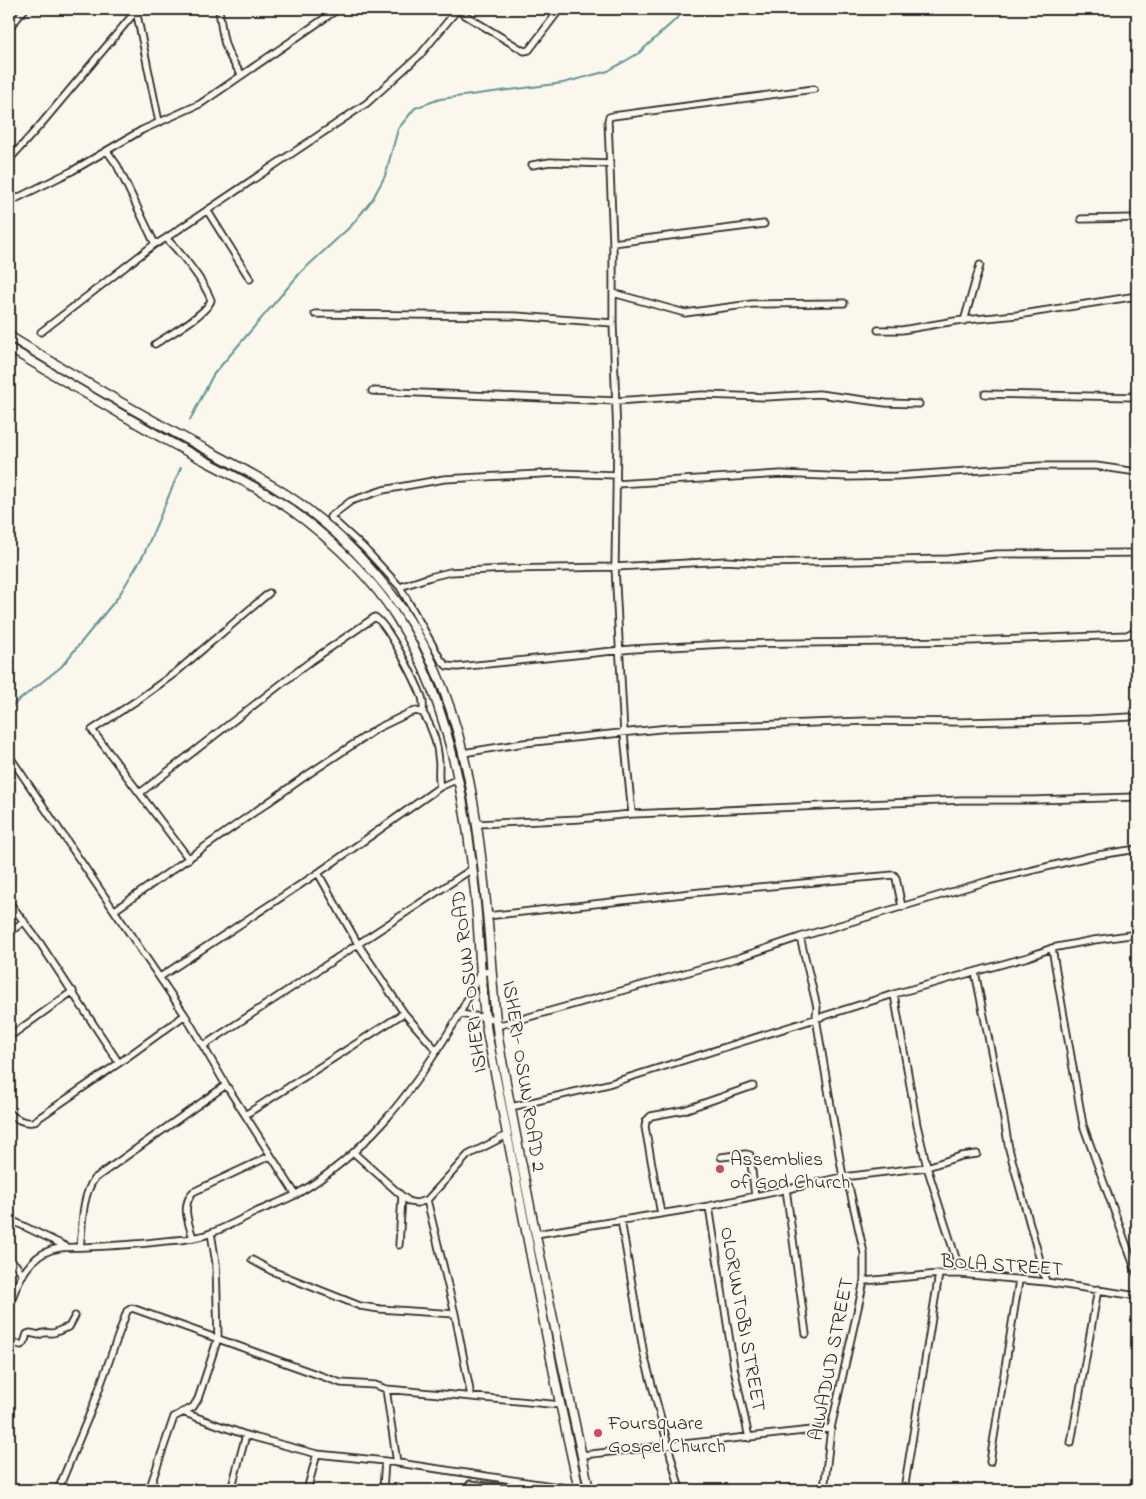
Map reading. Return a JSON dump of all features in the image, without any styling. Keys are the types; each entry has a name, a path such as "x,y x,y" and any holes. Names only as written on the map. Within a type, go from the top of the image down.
{"main road":[{"name":"ISHERI- OSUN ROAD 2","path":"9,336 112,398 275,488 314,514 346,543 377,576 404,610 435,668 448,702 463,753 478,824 491,971 502,1061 589,1490"},
{"name":"ISHERI - OSUN ROAD","path":"9,348 107,407 270,496 307,522 340,551 370,583 391,609 416,650 445,724 458,779 472,869 485,1018 579,1490"}],"street":[{"path":"9,28 25,9"},
{"path":"219,9 226,50 230,60 242,75"},
{"path":"9,202 72,171 142,130 200,104 338,9"},
{"path":"41,332 156,243 367,103 420,54 457,9 524,51 527,51 560,9"},
{"path":"136,10 159,122"},
{"path":"9,160 136,10"},
{"path":"632,814 624,734 615,567 616,401 609,117 814,89"},
{"path":"107,151 117,165 156,243"},
{"path":"532,165 550,162 610,164"},
{"path":"207,210 250,279"},
{"path":"1081,219 1137,218"},
{"path":"613,243 764,224"},
{"path":"155,344 196,317 210,304 211,300 184,257 166,238"},
{"path":"964,321 980,265"},
{"path":"613,293 685,314 752,304 844,303"},
{"path":"878,330 902,330 1017,315 1137,296"},
{"path":"315,314 516,316 613,323"},
{"path":"372,391 616,401 703,395 766,397 820,394 886,403 918,404"},
{"path":"984,394 1137,397"},
{"path":"616,484 781,474 848,477 896,476 1040,466 1096,466 1137,472"},
{"path":"616,475 558,473 444,479 383,490 351,501 330,517 364,548 400,587 441,660 447,666 458,667 620,650 725,644 968,641 1127,635 1136,630 1137,626"},
{"path":"400,587 450,572 505,568 615,567 735,561 761,563 948,559 996,554 1137,553"},
{"path":"189,859 92,732 93,728 139,699 175,673 269,593"},
{"path":"140,793 318,656 376,617 394,643 423,699 423,713 427,719 436,747 440,788"},
{"path":"114,910 310,772 378,728 409,712 423,713"},
{"path":"463,753 524,743 669,728 1130,717"},
{"path":"10,758 185,1015 226,1085 296,1195"},
{"path":"160,977 318,873 440,788 458,779"},
{"path":"478,824 579,819 632,814 961,800 1136,797"},
{"path":"459,1014 497,1022 738,958 800,937 988,881 1092,856 1137,849"},
{"path":"204,1046 472,869"},
{"path":"318,873 358,944 404,1012 437,1051"},
{"path":"487,916 701,892 890,876 896,878 902,906"},
{"path":"9,902 72,991 119,1063"},
{"path":"9,933 24,921"},
{"path":"511,1107 608,1084 894,994 975,972 1052,948 1137,934"},
{"name":"ALWADUD STREET","path":"800,937 817,1007 816,1018 843,1177 850,1191 864,1253 864,1281 831,1428 824,1490"},
{"path":"1052,948 1083,1125 1137,1274"},
{"path":"9,1313 15,1291 23,1275 34,1260 45,1252 65,1246 80,1247 154,1243 193,1238 211,1233 296,1195 328,1174 354,1153 389,1117 421,1076 437,1051 480,973 491,971"},
{"path":"975,972 1009,1149 1046,1282"},
{"path":"9,1037 72,991"},
{"path":"894,994 917,1125 927,1167 961,1274"},
{"path":"245,1115 404,1012"},
{"path":"9,1112 16,1119 25,1123 33,1122 185,1015"},
{"path":"80,1247 85,1200 88,1188 94,1179 226,1085"},
{"path":"661,1214 645,1127 646,1121 652,1116 684,1110 753,1086"},
{"path":"354,1153 402,1196 410,1202 417,1203 428,1200 468,1154 507,1135"},
{"path":"536,1234 709,1206 843,1177 927,1167 961,1156 977,1154"},
{"path":"721,1157 750,1155 755,1196"},
{"path":"193,1238 185,1208 188,1197 193,1192 270,1156"},
{"path":"786,1189 806,1334"},
{"path":"399,1245 402,1196"},
{"path":"428,1200 455,1314 471,1396"},
{"name":"OLORUNTOBI STREET","path":"709,1206 734,1368 749,1438"},
{"path":"9,1219 65,1246"},
{"path":"620,1220 644,1356 680,1490"},
{"path":"149,1490 174,1417 193,1407 198,1399 218,1338 216,1263 211,1233"},
{"path":"9,1260 16,1265 23,1275"},
{"path":"252,1260 360,1306 455,1314"},
{"path":"904,1490 938,1274"},
{"name":"BOLA STREET","path":"864,1281 938,1274 961,1274 1046,1282 1137,1296"},
{"path":"990,1462 1019,1280"},
{"path":"1071,1443 1098,1289"},
{"path":"58,1490 93,1406 127,1311 132,1308 340,1383 375,1384 386,1389 561,1406"},
{"path":"9,1342 21,1345 27,1334 39,1335 43,1332 56,1332 69,1327 75,1316"},
{"path":"386,1389 396,1463"},
{"path":"182,1412 246,1435 317,1454 396,1463 579,1490"},
{"path":"582,1456 831,1428"},
{"path":"230,1490 246,1435"},
{"path":"307,1490 317,1454"},
{"path":"383,1490 385,1462"},
{"path":"470,1484 520,1490"},
{"path":"787,1490 790,1488 807,1490"}],"waterway":[{"path":"190,420 213,375 301,272 351,226 372,200 385,176 398,129 415,108 440,99 563,83 608,71 639,53 687,9"},
{"path":"9,708 61,667 118,597 144,554 181,467"}],"place":[{"name":"Assemblies of God Church","path":"720,1169"},
{"name":"Foursquare Gospel Church","path":"598,1433"}]}
